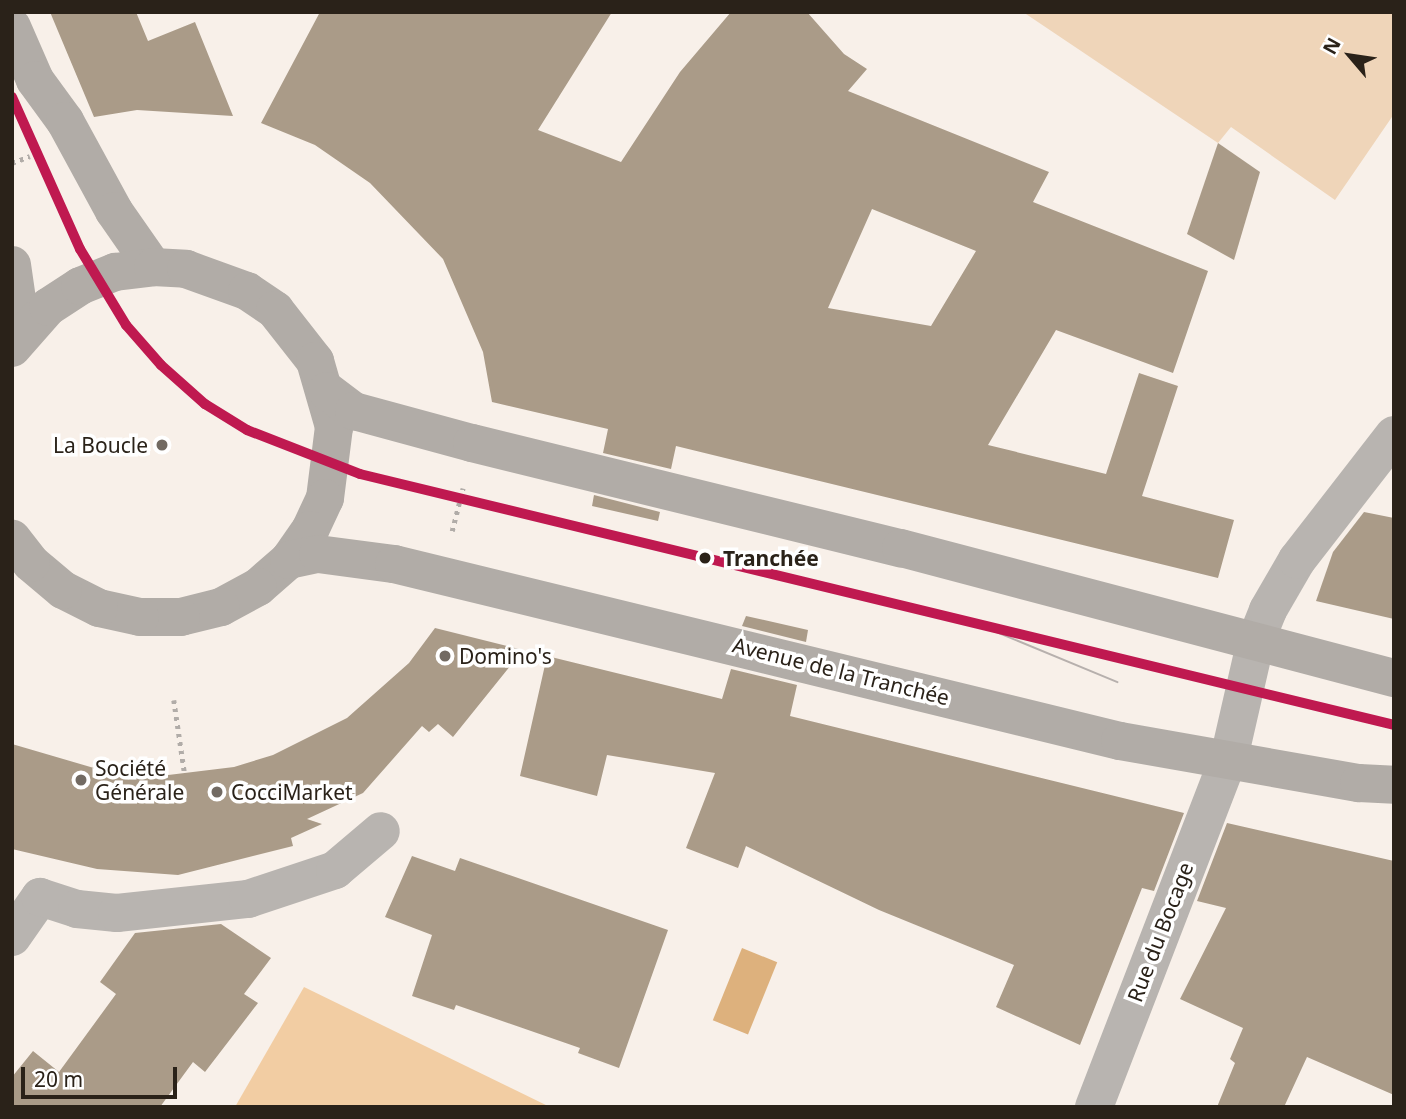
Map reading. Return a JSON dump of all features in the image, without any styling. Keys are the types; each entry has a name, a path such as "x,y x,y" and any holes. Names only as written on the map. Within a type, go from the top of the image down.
{"main road":[{"path":"12,27 35,80 65,121 114,211 153,267"},
{"path":"12,265 17,341"},
{"path":"17,341 48,307 80,286 115,272 153,267 218,277 275,310 315,361 327,391 334,427 327,492 310,530 289,560 258,587 222,607 181,617 140,617 99,608 75,596 18,556"},
{"path":"327,391 354,411 472,443 1256,640 1394,678"},
{"name":"Avenue de la Tranchée","path":"289,560 318,554 394,564 1120,741 1229,758 1359,783 1394,785"}],"street":[{"name":"Rue du Bocage","path":"1094,1107 1229,758 1256,640 1297,560 1394,435"},
{"path":"12,937 40,897 77,909 117,913 248,900 335,870 381,831"}],"path":[{"path":"453,531 463,487"},
{"path":"174,700 185,775"}],"shaded area":[{"path":"1023,12 1394,12 1394,114 1335,200 1231,127 1218,143"},
{"path":"742,948 777,962 748,1035 713,1020"},
{"path":"304,987 550,1107 235,1107"}],"building":[{"path":"50,12 136,12 148,41 195,22 233,116 137,110 94,117"},
{"path":"320,12 612,12 538,130 621,162 680,72 731,12 807,12 844,54 867,69 848,91 1049,172 1033,202 1208,271 1173,373 1056,330 988,445 1106,474 1139,373 1178,386 1142,496 1234,520 1218,578 676,446 671,469 603,453 608,429 492,402 483,352 443,259 370,183 315,145 261,123","holes":["872,209 976,251 931,326 828,308"]},
{"path":"1218,143 1260,172 1234,260 1187,234"},
{"path":"594,495 660,512 658,521 592,506"},
{"path":"1364,512 1394,518 1394,619 1316,601 1333,552"},
{"path":"746,616 808,630 806,642 742,626"},
{"path":"435,628 523,650 453,737 438,724 429,732 422,726 363,793 307,819 322,824 291,838 293,846 178,875 97,869 12,849 12,744 111,773 160,776 234,767 273,755 347,718 409,663"},
{"path":"547,656 722,699 731,669 797,685 790,716 1184,813 1154,891 1142,888 1080,1045 996,1007 1014,965 879,910 746,846 738,868 686,848 715,773 607,755 597,796 520,776"},
{"path":"1227,823 1394,861 1394,1095 1307,1057 1284,1107 1217,1107 1235,1063 1230,1059 1243,1028 1180,999 1226,908 1197,901"},
{"path":"412,856 455,871 460,858 668,930 619,1068 578,1053 580,1048 456,1005 454,1010 412,996 432,935 385,917"},
{"path":"221,924 271,958 244,994 258,1003 205,1072 193,1062 160,1107 12,1107 12,1077 33,1051 59,1072 116,994 100,982 135,933"}],"tram line":[{"path":"977,624 1117,682"}],"transit line":[{"path":"12,97 80,249 126,325 161,365 205,404 247,430 360,474 1394,725"}],"place":[{"name":"La Boucle","path":"162,445"},
{"name":"Tranchée","path":"705,558"},
{"name":"Domino's","path":"445,656"},
{"name":"Société Générale","path":"81,780"},
{"name":"CocciMarket","path":"217,792"}]}
